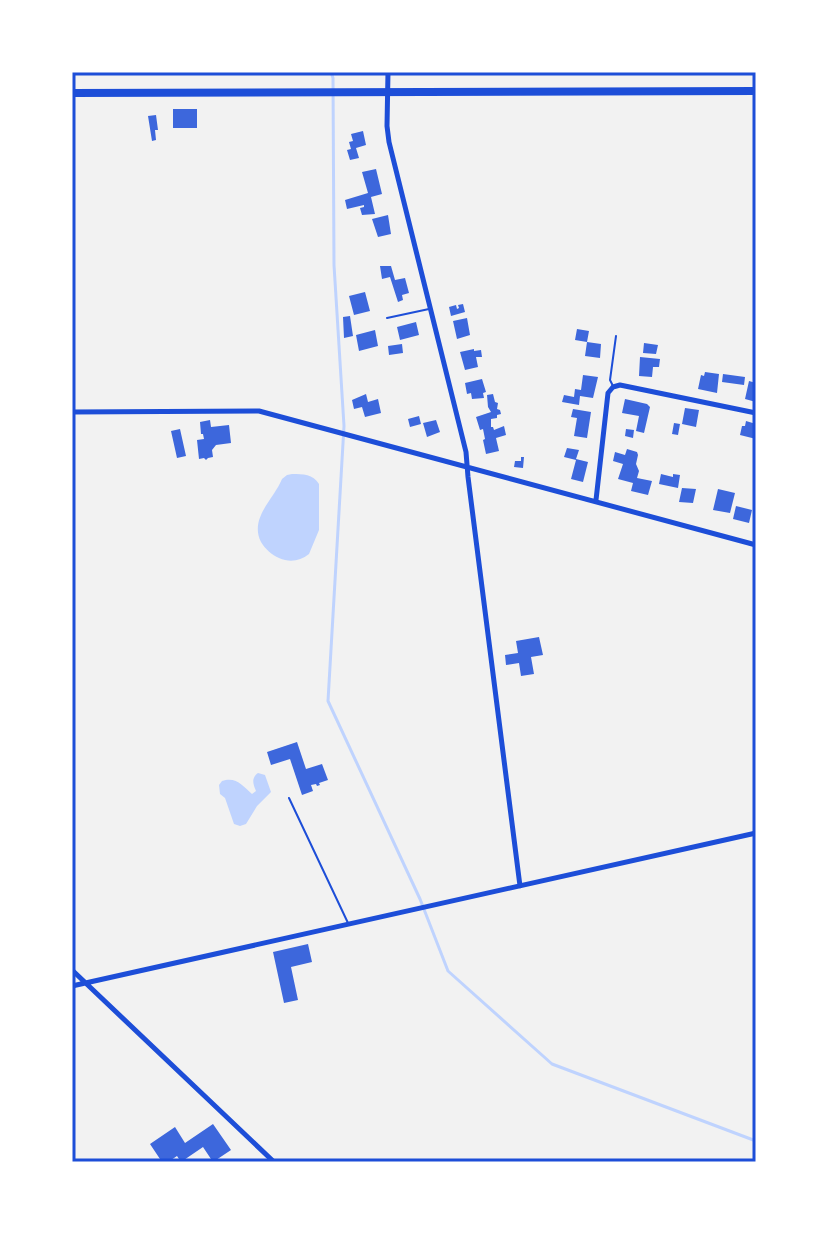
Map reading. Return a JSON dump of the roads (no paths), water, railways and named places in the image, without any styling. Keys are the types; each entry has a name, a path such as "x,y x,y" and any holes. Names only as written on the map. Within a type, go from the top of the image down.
{"main road":[{"path":"72,93 756,91"}],"street":[{"path":"388,72 389,142 466,452 520,886"},
{"path":"596,500 608,393 613,387 620,385 756,413"},
{"path":"72,412 259,411 756,545"},
{"path":"72,986 756,833"},
{"path":"72,970 274,1162"}],"lane":[{"path":"387,318 430,308"},
{"path":"613,387 610,380 616,336"},
{"path":"289,798 349,924"}],"water":[{"path":"292,474 311,476 319,484 319,530 309,554 291,561 279,558 267,549 261,542 258,525 282,479"},
{"path":"258,773 265,775 271,792 257,806 246,824 234,824 219,785 222,781 235,781 252,794 256,791 253,781"}],"waterway":[{"path":"331,72 334,265 344,426 328,701 420,899 448,971 552,1064 756,1141"}]}
